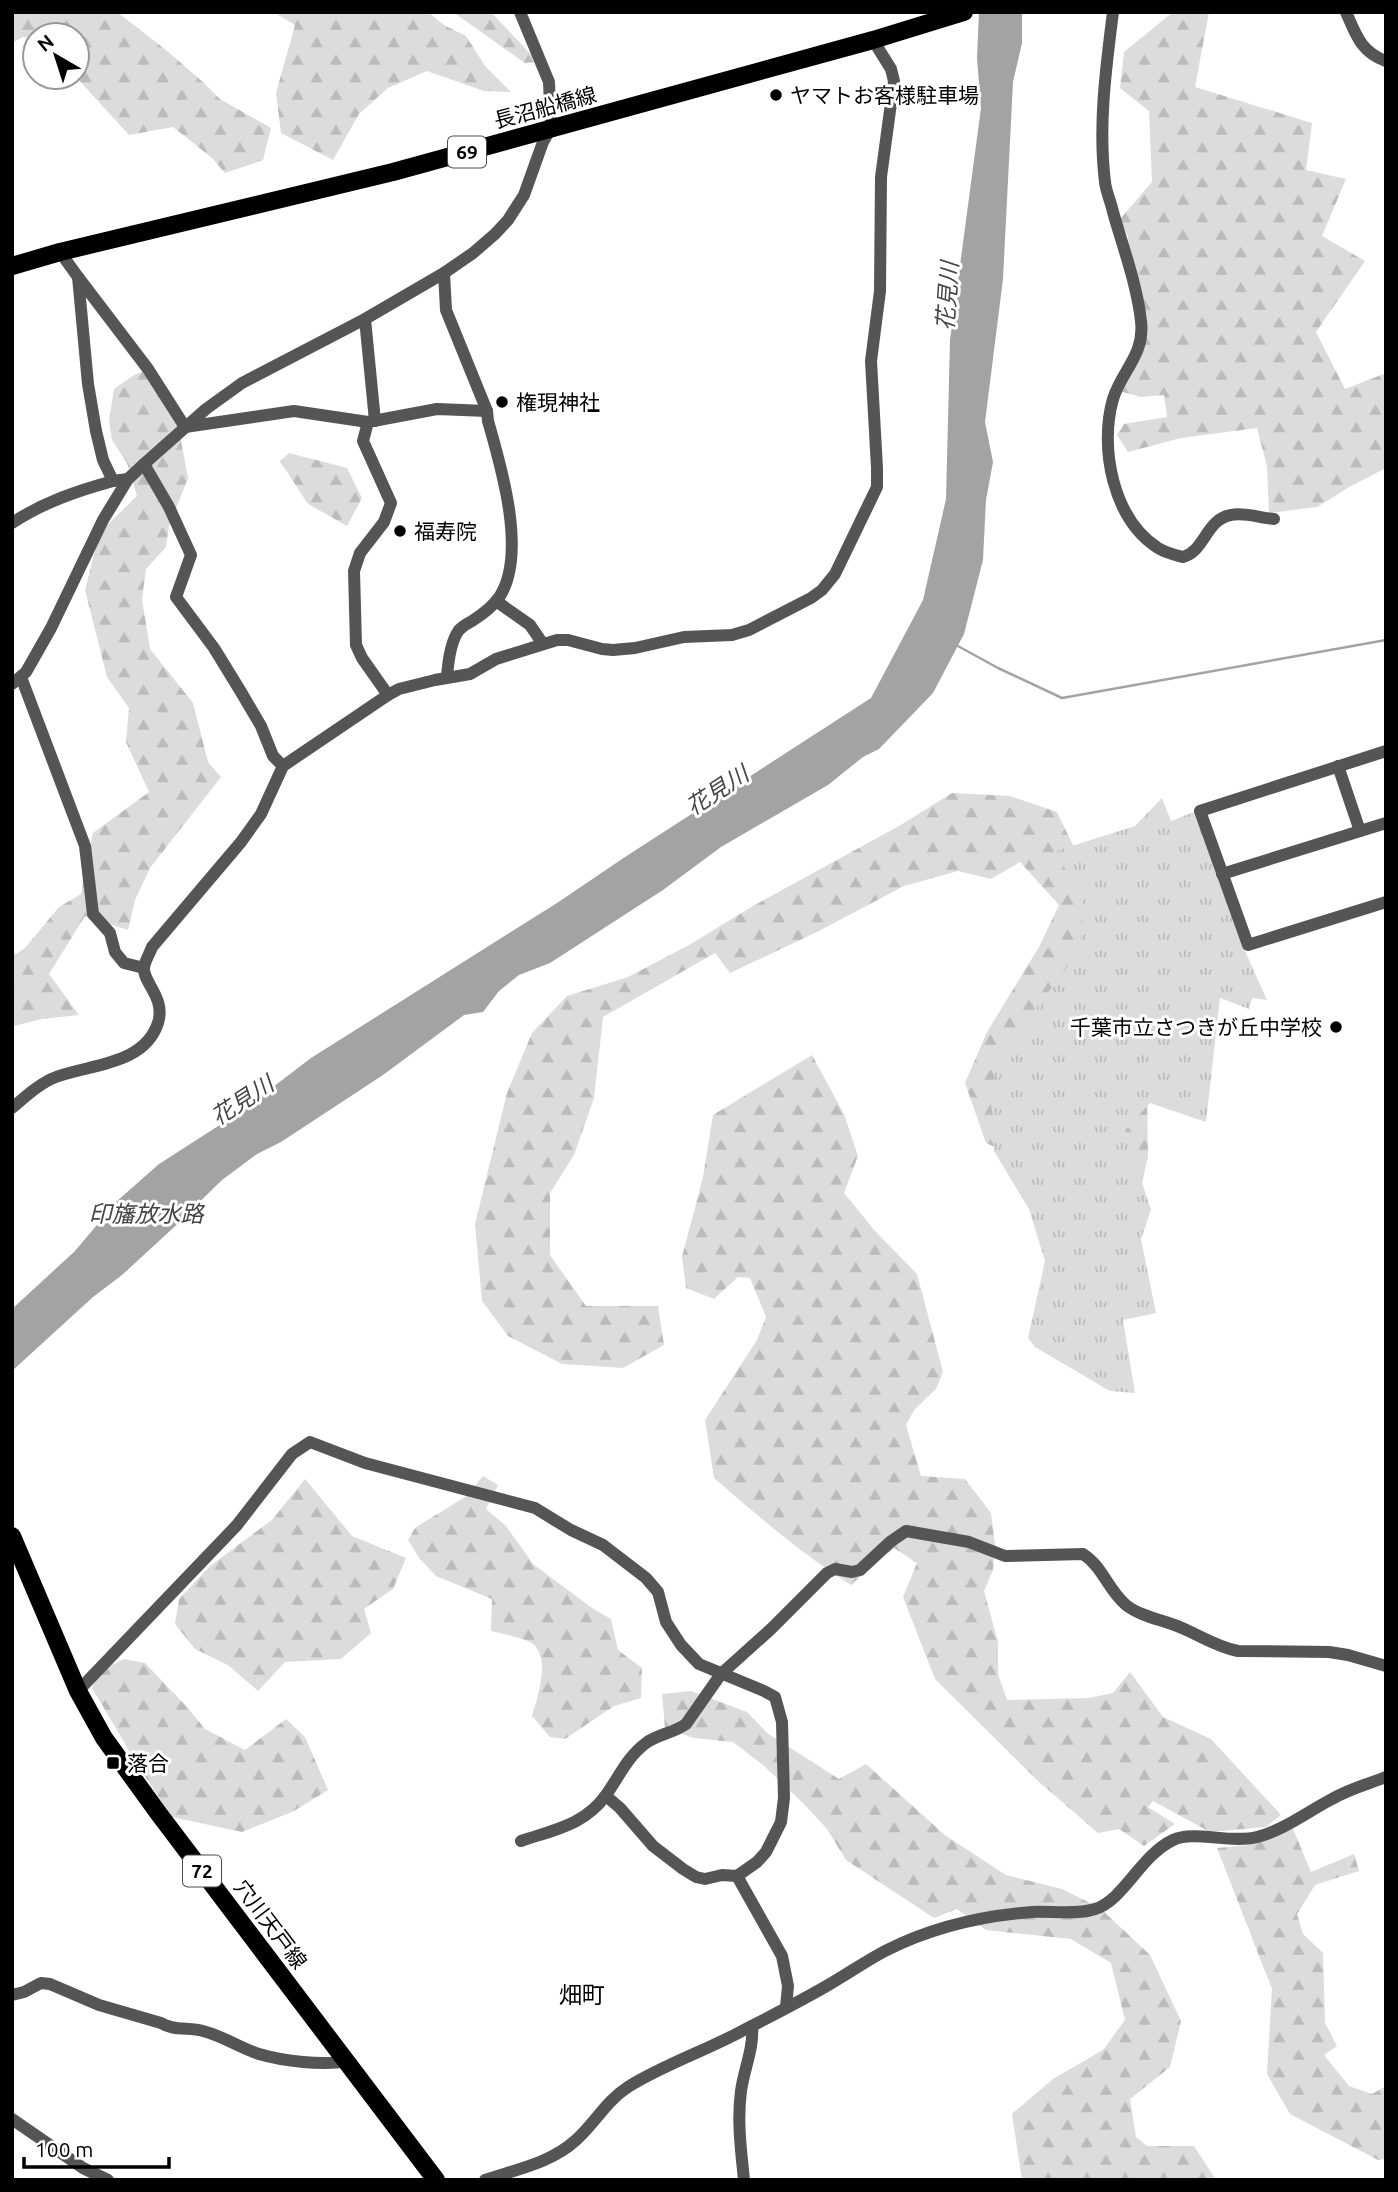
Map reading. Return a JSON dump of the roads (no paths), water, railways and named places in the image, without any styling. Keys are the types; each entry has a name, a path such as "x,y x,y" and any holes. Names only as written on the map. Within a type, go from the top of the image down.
{"main road":[{"name":"長沼船橋線","path":"12,266 393,172 873,40 964,12"},
{"name":"穴川天戸線","path":"12,1536 78,1691 104,1738 436,2180"}],"street":[{"path":"144,968 124,963 115,952 110,933 93,914 85,846 17,681 26,672 51,628 103,520 128,479 185,427 242,383 365,319 443,273 480,247 508,220 524,195 543,142 551,128 549,82 520,12"},
{"path":"1112,12 1102,113 1105,183 1141,320 1138,349 1114,397 1110,414 1108,433 1114,483 1130,517 1148,539 1165,552 1183,557 1195,552 1205,534 1217,521 1230,515 1275,519"},
{"path":"1346,12 1365,50 1386,61"},
{"path":"12,1108 54,1077 124,1058 141,1048 156,1028 161,1014 144,968 152,947 242,842 261,814 283,766 388,695 399,689 470,674 496,659 557,640 613,650 684,637 732,635 749,630 811,598 822,590 835,574 877,487 871,361 880,291 881,177 894,81 891,69 873,40"},
{"path":"60,252 148,369 185,427"},
{"path":"443,273 446,310 487,411 513,539 505,586 491,608 459,630 448,663 447,677"},
{"path":"78,276 96,431 103,460 113,481"},
{"path":"365,319 372,421 363,441 391,503 384,522 356,561 356,645 388,695"},
{"path":"185,427 294,411 372,421 437,409 487,411"},
{"path":"144,464 169,507 191,555 176,597 228,670 261,726 273,756 283,766"},
{"path":"12,523 46,503 75,492 128,479"},
{"path":"496,601 530,625 543,644"},
{"path":"1386,751 1200,811 1248,945 1386,902"},
{"path":"1338,766 1360,831"},
{"path":"1222,874 1386,823"},
{"path":"78,1691 237,1525 292,1454 310,1441 365,1464 535,1508 571,1530 603,1545 646,1578 658,1592 666,1622 681,1645 699,1664 775,1697 782,1722 781,1822 766,1852 737,1876 722,1875 705,1879 696,1877 653,1846 606,1796"},
{"path":"521,1841 566,1827 587,1815 606,1796 621,1770 635,1753 647,1742 686,1724 721,1674 827,1573 835,1569 852,1572 860,1570 906,1531 969,1542 1005,1556 1083,1554 1091,1559 1123,1603 1132,1609 1225,1648 1238,1651 1329,1652 1386,1666"},
{"path":"485,2180 539,2164 550,2158 574,2142 622,2091 752,2026 885,1951 917,1936 947,1925 997,1915 1093,1910 1110,1901 1150,1856 1177,1838 1195,1836 1242,1839 1262,1836 1291,1823 1339,1795 1386,1777"},
{"path":"737,1876 782,1956 788,1986 786,2007"},
{"path":"12,1995 41,1983 50,1984 167,2027 201,2030 260,2054 307,2062 347,2061"},
{"path":"744,2180 738,2120 743,2078 753,2041 752,2026"},
{"path":"12,2119 83,2168 108,2180"}],"water":[{"name":"印旛放水路","path":"979,12 1022,12 1022,43 1013,82 1003,279 985,422 993,462 986,500 983,560 964,634 933,693 879,749 863,757 828,785 721,847 663,890 550,963 519,975 499,991 483,1012 464,1015 383,1075 281,1142 257,1154 222,1180 122,1275 93,1297 12,1371 12,1309 75,1251 117,1201 159,1164 243,1110 311,1058 557,903 871,698 923,600 946,499 950,340 981,108 977,58"}],"waterway":[{"path":"956,645 1062,698 1386,640"}],"place":[{"name":"ヤマトお客様駐車場","path":"776,95"},
{"name":"権現神社","path":"502,402"},
{"name":"福寿院","path":"400,531"},
{"name":"千葉市立さつきが丘中学校","path":"1336,1027"},
{"name":"落合","path":"113,1763"}],"district":[{"name":"畑町","path":"582,1994"}],"water label":[{"name":"花見川","path":"947,296"},
{"name":"花見川","path":"717,790"},
{"name":"花見川","path":"242,1100"}]}
